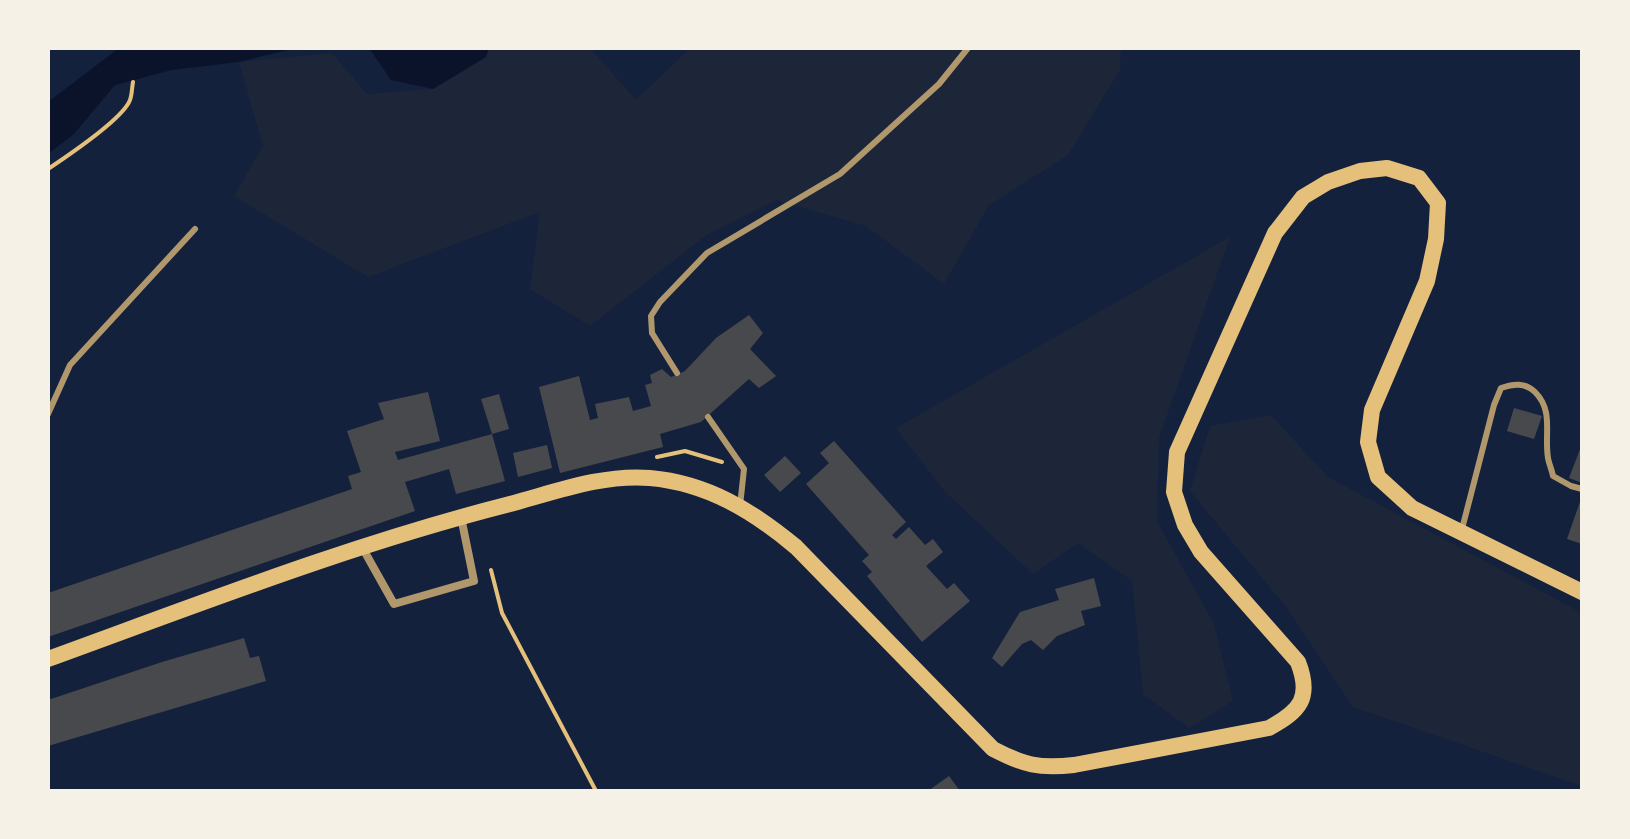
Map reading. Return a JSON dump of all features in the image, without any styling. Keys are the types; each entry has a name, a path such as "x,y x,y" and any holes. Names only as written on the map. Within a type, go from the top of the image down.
{"main road":[{"path":"48,659 362,546 587,483 648,478 702,489 740,506 766,523 796,547 993,749 1022,764 1045,768 1074,765 1269,728 1288,718 1299,707 1304,694 1304,679 1298,662 1201,552 1185,525 1174,492 1177,452 1275,233 1303,197 1328,182 1360,171 1387,168 1419,178 1438,203 1436,239 1427,281 1372,410 1368,442 1378,477 1412,508 1582,592"}],"street":[{"path":"362,546 394,604 474,581 461,517"}],"lane":[{"path":"677,373 652,333 651,316 660,302 707,253 840,174 939,84 968,48"},
{"path":"48,414 70,365 195,229"},
{"path":"1461,532 1494,405 1501,388 1514,383 1532,388 1544,402 1548,422 1547,457 1553,476 1582,489"},
{"path":"708,417 744,469 740,506"}],"path":[{"path":"48,169 114,119 129,103 133,82"},
{"path":"488,558 502,613 596,791"}],"shaded area":[{"path":"119,48 296,48 239,62 172,70 115,85 74,134 48,154 48,102"},
{"path":"369,48 489,48 486,57 433,89 391,80"},
{"path":"489,48 590,48 636,100 690,48 1121,48 1120,70 1068,155 989,205 944,284 866,226 776,200 708,234 590,326 530,289 540,212 368,277 234,196 263,146 239,62 332,53 367,94 433,89 486,57"},
{"path":"1230,237 1159,438 1157,521 1214,624 1233,701 1189,728 1143,694 1132,581 1078,543 1033,574 945,492 896,428"},
{"path":"1271,415 1328,477 1582,613 1582,786 1353,707 1287,608 1190,491 1210,426"}],"building":[{"path":"749,315 763,333 750,349 776,376 759,388 749,379 701,422 660,434 663,447 560,473 539,387 579,376 590,420 598,418 595,404 629,397 633,411 651,406 645,385 652,383 650,375 662,369 671,377 685,371 716,338"},
{"path":"428,392 440,441 395,452 398,460 492,434 505,481 456,494 449,469 405,482 415,511 48,637 48,593 352,489 348,476 361,472 347,431 384,419 378,403"},
{"path":"499,394 509,429 492,434 481,399"},
{"path":"1514,408 1542,416 1534,439 1507,431"},
{"path":"834,441 906,522 892,535 896,539 909,527 925,545 933,539 943,552 926,566 947,589 954,583 970,601 922,642 867,576 872,572 862,561 869,555 806,484 829,463 820,453"},
{"path":"1582,444 1582,483 1569,478"},
{"path":"547,445 552,468 518,477 513,453"},
{"path":"785,456 801,473 780,492 764,475"},
{"path":"1582,496 1582,544 1567,539"},
{"path":"1094,578 1101,606 1081,611 1085,625 1057,636 1043,650 1031,640 1022,644 1002,667 992,658 1020,612 1059,600 1055,589"},
{"path":"244,638 250,658 259,656 266,681 48,746 48,700"},
{"path":"949,776 960,791 928,791"}]}
